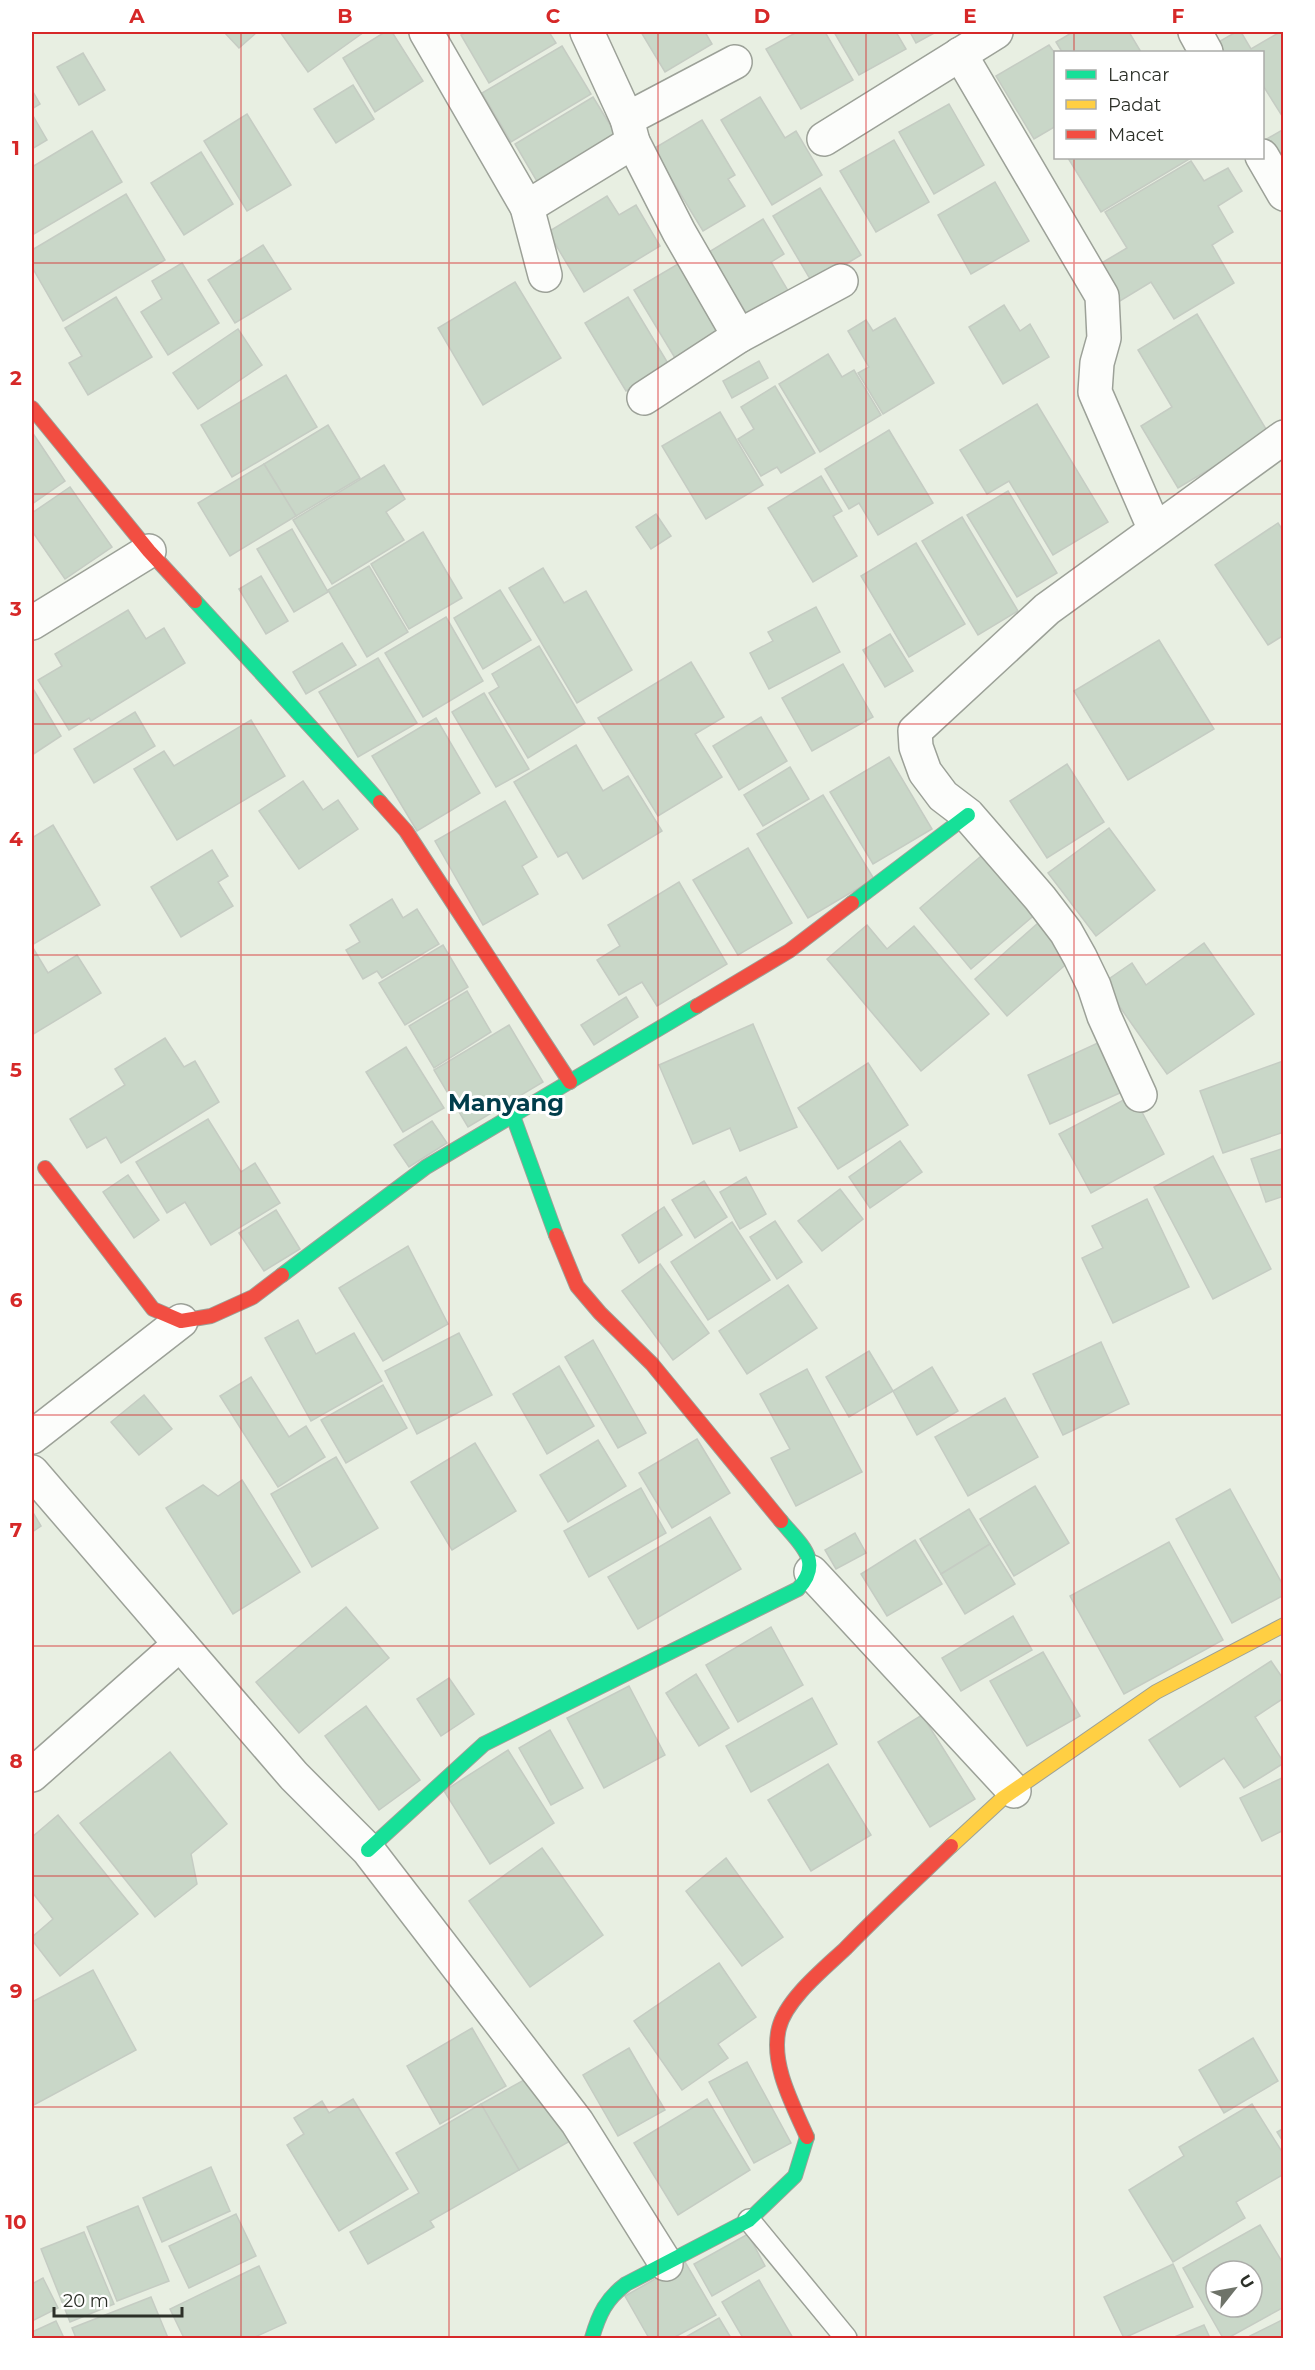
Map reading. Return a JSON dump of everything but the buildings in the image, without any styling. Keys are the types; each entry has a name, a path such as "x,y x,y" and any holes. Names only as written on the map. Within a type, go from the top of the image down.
{"street":[{"path":"426,32 527,207 545,275"},
{"path":"587,32 630,130 679,232 738,336"},
{"path":"824,139 996,32"},
{"path":"1195,32 1205,51"},
{"path":"960,54 1102,296 1104,338 1097,363 1095,392 1155,530"},
{"path":"527,207 630,130 735,62"},
{"path":"1264,158 1284,195"},
{"path":"644,398 738,336 841,281"},
{"path":"32,408 149,551 406,831 570,1082"},
{"path":"1140,1095 1089,976 1066,932 1040,898 968,815 943,796 925,772 916,747 915,731 1047,609 1284,437"},
{"path":"32,623 149,551"},
{"path":"32,1437 181,1321 211,1316 254,1297 426,1167 789,951 968,815"},
{"path":"368,1850 484,1744 798,1589 811,1572 811,1560 798,1542 652,1364 600,1313 577,1286 560,1247 513,1116"},
{"path":"45,1168 153,1309 181,1321"},
{"path":"32,1472 294,1776 368,1850 578,2122 666,2264"},
{"path":"811,1572 1014,1791"},
{"path":"592,2338 599,2314 609,2296 626,2284 749,2220 795,2176 807,2138 787,2090 777,2050 779,2028 786,2010 813,1980 897,1897 1003,1798 1156,1692 1284,1625"},
{"path":"32,1775 180,1644"}],"lane":[{"path":"749,2220 846,2338"}],"traffic: fast":[{"path":"195,601 380,802"},
{"path":"852,903 968,815"},
{"path":"282,1275 426,1167 697,1006"},
{"path":"513,1116 556,1235"},
{"path":"368,1850 484,1744 798,1589 806,1579 809,1561 802,1545 781,1521"},
{"path":"592,2338 604,2308 613,2295 626,2284 749,2220 795,2176 807,2137"}],"traffic: slow":[{"path":"951,1846 1003,1798 1156,1692 1284,1625"}],"traffic: jam":[{"path":"32,408 149,551 195,601"},
{"path":"380,802 406,831 570,1082"},
{"path":"697,1006 789,951 852,903"},
{"path":"45,1168 153,1309 181,1321 211,1316 253,1297 282,1275"},
{"path":"556,1235 577,1286 600,1313 652,1364 781,1521"},
{"path":"807,2137 780,2070 777,2042 783,2017 807,1985 951,1846"}],"district":[{"name":"Manyang","path":"506,1102"}]}
